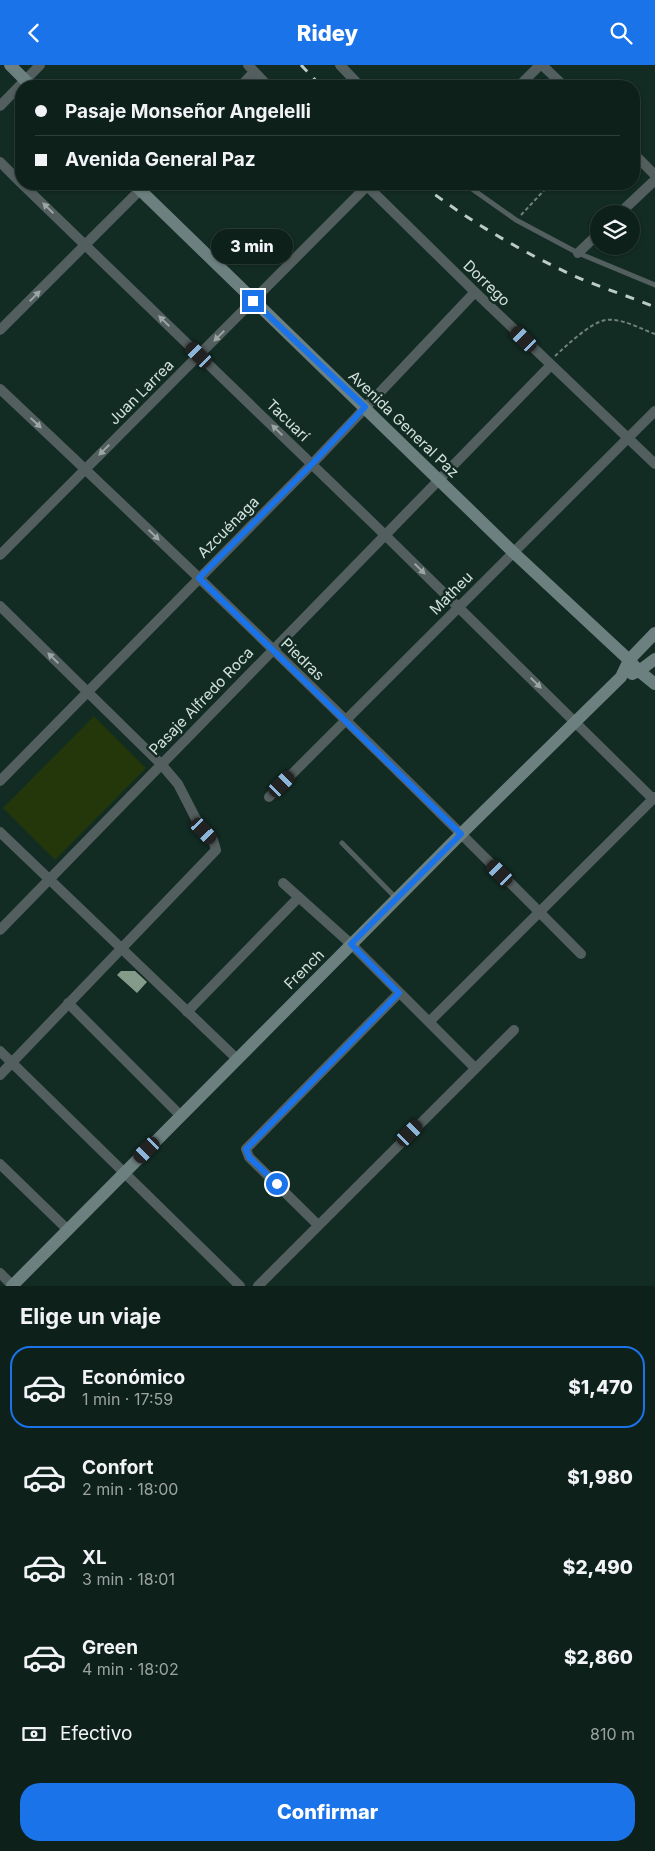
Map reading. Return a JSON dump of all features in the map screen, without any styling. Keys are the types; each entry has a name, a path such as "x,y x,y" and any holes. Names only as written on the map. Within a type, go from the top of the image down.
{"street":[{"path":"10,65 25,80"},
{"path":"30,80 40,65"},
{"path":"340,65 354,80"},
{"path":"525,80 541,65 557,80"},
{"path":"244,80 251,69 262,80"},
{"path":"0,106 15,94"},
{"path":"640,160 655,175"},
{"name":"Tacuarí","path":"0,162 15,176"},
{"path":"629,205 655,180"},
{"name":"Tacuarí","path":"29,190 654,798"},
{"path":"0,330 86,245 136,190"},
{"name":"Avenida General Paz","path":"144,190 253,301 365,407 513,552 629,660 638,671 655,684"},
{"name":"Juan Larrea","path":"0,555 361,190"},
{"name":"Dorrego","path":"373,190 475,293 655,464"},
{"path":"578,253 590,242"},
{"name":"Azcuénaga","path":"0,781 312,464 475,293"},
{"name":"Pasaje Alfredo Roca","path":"0,930 272,649 440,481 549,364"},
{"name":"Piedras","path":"0,389 199,578 581,954"},
{"name":"Matheu","path":"269,797 655,411"},
{"path":"0,606 160,764 178,785 197,821 213,840 216,850 0,1075"},
{"name":"French","path":"12,1286 461,834 621,677 629,660 655,633"},
{"name":"French","path":"621,677 638,671 655,659"},
{"path":"430,1022 654,798"},
{"path":"0,832 237,1059"},
{"path":"283,883 351,944 475,1068"},
{"path":"187,1011 299,897"},
{"path":"318,1225 249,1157 246,1149 399,993"},
{"path":"68,1003 181,1116"},
{"path":"258,1286 514,1030"},
{"path":"0,1051 240,1286"},
{"path":"0,1164 68,1230"},
{"path":"0,1273 12,1286"}],"lane":[{"path":"474,190 516,220 578,253 655,285"},
{"path":"342,843 396,899"}],"path":[{"path":"516,220 544,190"},
{"path":"549,364 579,335 606,320 622,322 655,334"}],"green space":[{"path":"94,716 146,768 55,860 3,808"}],"building":[{"path":"121,971 135,971 147,982 137,993 117,975"}],"railway":[{"path":"301,65 315,80"},
{"path":"429,190 494,234 533,255 572,275 655,307"}],"route":[{"path":"253,301 365,407 312,464 199,578 461,834 351,944 399,993 246,1149 249,1157 277,1184"}]}
